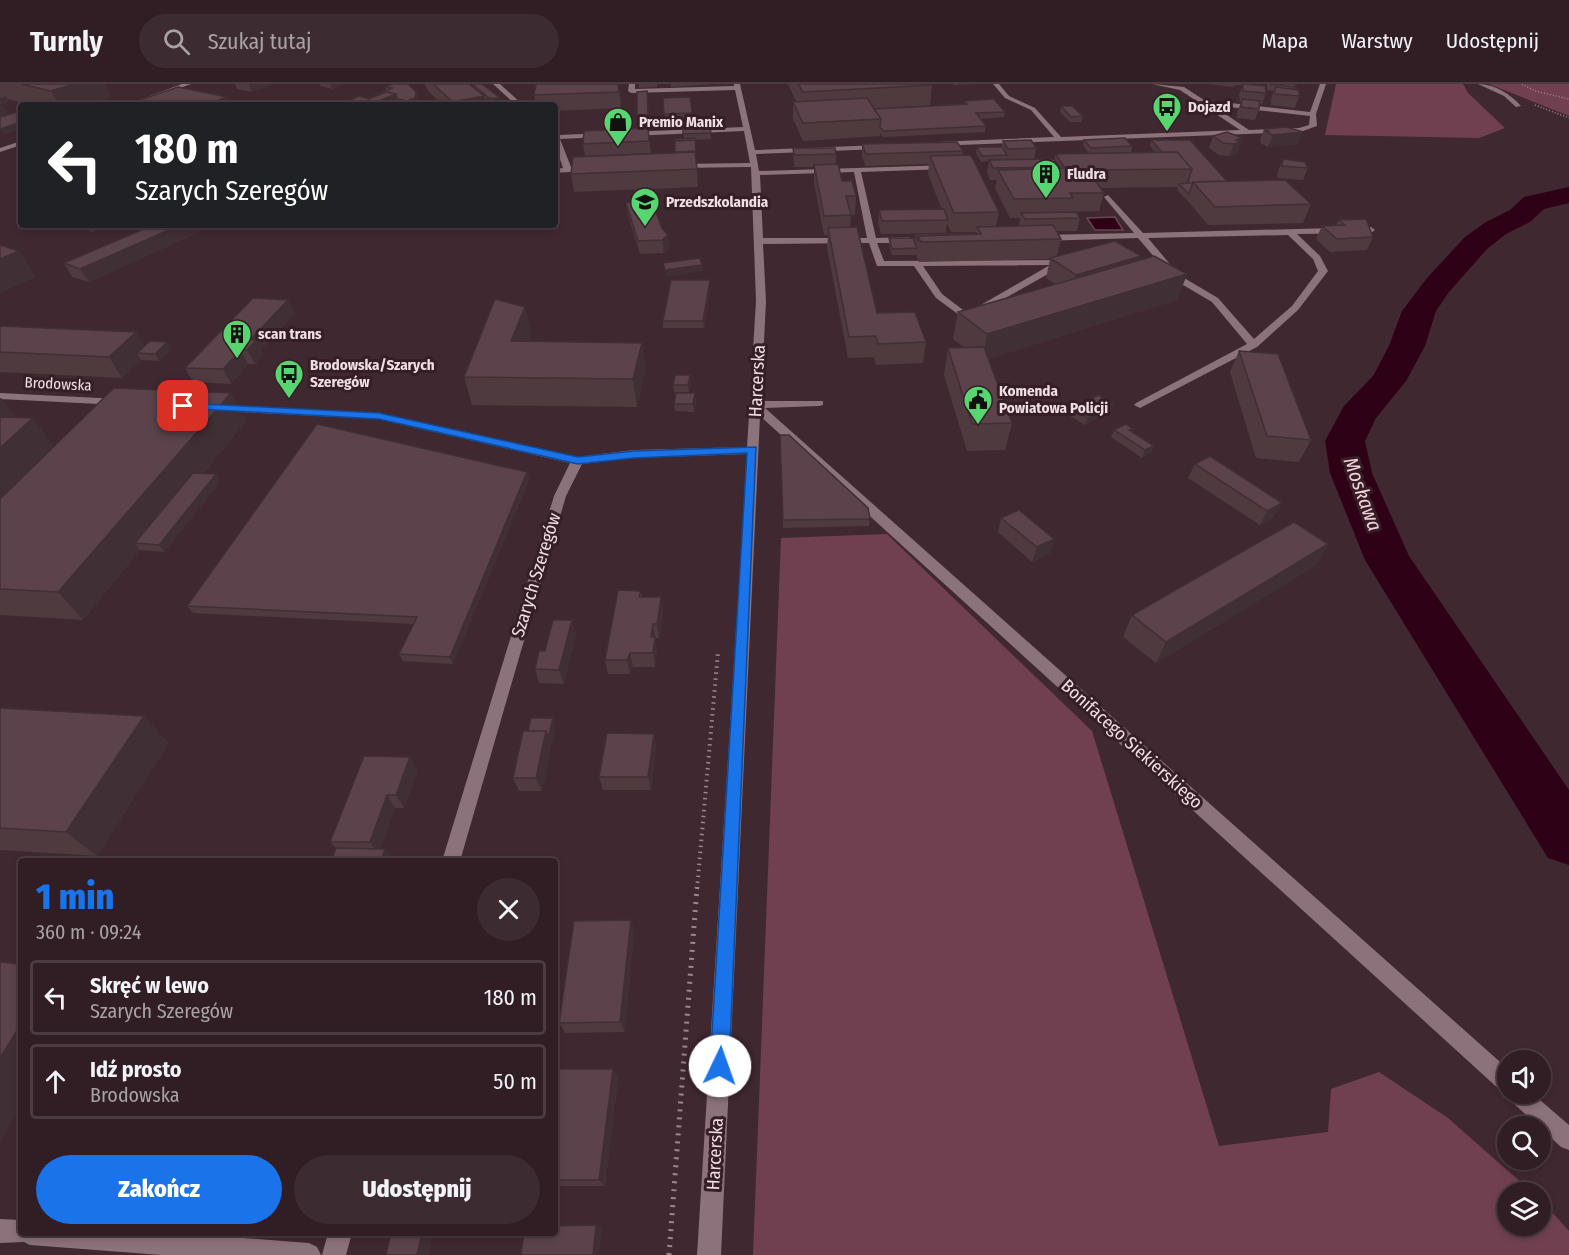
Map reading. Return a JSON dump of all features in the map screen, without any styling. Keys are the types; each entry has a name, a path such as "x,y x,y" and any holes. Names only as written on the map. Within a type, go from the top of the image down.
{"street":[{"path":"137,102 188,84"},
{"path":"496,84 517,102"},
{"path":"632,84 631,91 738,86"},
{"path":"996,84 1007,97 1033,109 1059,139"},
{"path":"1155,84 1182,88 1247,132"},
{"path":"929,144 1300,130 1313,126 1313,114 1323,84"},
{"path":"1481,84 1506,95 1518,106"},
{"name":"Harcerska","path":"709,1255 761,301 755,169 738,86"},
{"path":"1203,102 1313,114"},
{"path":"625,134 747,129"},
{"path":"558,136 614,135"},
{"path":"558,142 567,168"},
{"path":"0,150 18,144"},
{"path":"752,152 893,146"},
{"path":"673,166 857,170 962,167"},
{"path":"558,170 602,167"},
{"path":"857,170 872,240 880,264 1074,260"},
{"path":"1108,197 1176,277 1215,300 1253,345"},
{"path":"1034,238 1371,230"},
{"path":"1140,405 1253,345 1295,308 1323,271 1317,258 1289,231"},
{"path":"1080,237 1090,250"},
{"path":"759,241 918,240"},
{"path":"918,265 939,296 966,317 1063,262"},
{"name":"Brodowska","path":"0,396 132,403"},
{"path":"755,405 819,403"},
{"name":"Bonifacego Siekierskiego","path":"755,405 1497,1074"},
{"path":"203,407 379,416 578,461 634,454 753,450"},
{"name":"Szarych Szeregów","path":"452,858 560,496 578,461"},
{"path":"1529,1104 1569,1139"},
{"path":"0,1231 18,1232"},
{"path":"68,1236 309,1255"},
{"path":"334,1255 339,1236"}],"path":[{"path":"1522,84 1535,91 1569,99"},
{"path":"1506,95 1569,118"},
{"path":"669,1255 710,723 719,642"}],"shaded area":[{"path":"1336,84 1463,84 1468,93 1505,128 1479,138 1325,135"},
{"path":"1489,84 1569,84 1569,116"},
{"path":"1115,217 1123,230 1095,230 1087,218"},
{"path":"887,534 1092,731 1219,1146 1328,1132 1331,1089 1379,1072 1448,1118 1497,1161 1497,1170 1507,1170 1521,1182 1497,1182 1497,1236 1551,1236 1551,1211 1569,1231 1569,1255 753,1255 781,538"}],"building":[{"path":"21,84 74,84 51,91"},
{"path":"393,84 408,84 416,92 415,98 407,101 397,99 396,94 386,92 369,98 392,88 385,87"},
{"path":"433,84 469,84 484,96 453,102"},
{"path":"472,84 482,84 500,98 490,99"},
{"path":"536,84 618,84 619,92 534,95"},
{"path":"798,84 931,84 932,85 803,92"},
{"path":"1243,84 1265,86 1266,93 1243,91"},
{"path":"1269,84 1295,84 1295,87"},
{"path":"178,87 227,97 214,102 134,102"},
{"path":"1275,87 1299,90 1299,96 1275,94"},
{"path":"647,91 648,115 637,116 637,92"},
{"path":"386,92 396,94 376,102 346,102 359,96 369,99"},
{"path":"690,97 692,113 664,114 663,98"},
{"path":"492,98 497,102 471,102"},
{"path":"867,98 881,119 803,123 793,102"},
{"path":"994,99 1005,112 976,113 986,126 883,131 880,127 881,119 874,109 967,104 964,101"},
{"path":"1242,99 1260,101 1259,109 1241,107"},
{"path":"1061,106 1072,106 1083,116 1071,117"},
{"path":"18,112 18,123 0,129 0,117"},
{"path":"1286,127 1303,132 1273,135 1264,129"},
{"path":"648,128 649,141 583,144 584,131"},
{"path":"710,128 711,133 683,134 683,129"},
{"path":"1227,132 1242,138 1236,140 1241,142 1223,143 1213,136"},
{"path":"695,138 695,140 675,141 675,139"},
{"path":"1125,138 1132,146 1091,148 1084,140"},
{"path":"695,140 696,151 675,152 675,141"},
{"path":"1031,140 1036,148 1008,149 1003,141"},
{"path":"1151,140 1190,140 1227,181 1193,182 1189,194 1179,184 1190,183 1188,181 1192,169 1177,152 1162,152"},
{"path":"957,142 963,151 866,154 862,144"},
{"path":"977,147 1002,147 1007,155 982,156"},
{"path":"793,148 835,148 836,154 794,155"},
{"path":"695,152 697,169 571,174 573,157"},
{"path":"1177,152 1192,169 1088,170 1104,193 1070,193 1073,198 1014,199 998,170 1065,168 1056,154"},
{"path":"971,155 999,212 954,213 930,156"},
{"path":"1054,159 1059,167 993,168 989,160"},
{"path":"1283,159 1305,162 1308,168 1282,166"},
{"path":"838,164 842,181 852,181 856,196 846,196 851,215 824,216 814,165"},
{"path":"1285,180 1311,204 1215,207 1193,182"},
{"name":"Przedszkolandia","path":"651,200 662,228 668,235 662,240 638,241 626,203"},
{"path":"944,209 948,220 882,221 879,210"},
{"path":"1076,212 1080,218 1025,219 1021,213"},
{"path":"1366,219 1373,237 1337,239 1322,226 1345,225 1339,220"},
{"path":"1053,225 1061,239 921,242 918,236 981,234 977,227"},
{"path":"857,227 877,313 915,312 926,342 878,344 876,336 849,337 828,228"},
{"path":"146,228 173,228 80,269 64,263"},
{"path":"976,233 918,236 918,242 915,234"},
{"path":"889,238 913,238 917,248 892,249"},
{"path":"1115,241 1141,256 1076,275 1050,258"},
{"path":"0,245 19,251 0,259"},
{"path":"1154,256 1187,274 987,334 958,312"},
{"path":"700,258 702,265 665,270 663,263"},
{"path":"671,280 710,280 703,321 663,321"},
{"path":"253,298 288,300 250,340 256,340 247,350 241,350 223,369 185,368"},
{"path":"495,299 525,307 511,341 642,343 633,379 464,377"},
{"path":"0,326 136,332 109,357 0,352"},
{"path":"150,341 167,342 155,354 137,353"},
{"path":"984,347 1012,423 972,424 948,348"},
{"path":"1239,351 1278,354 1311,440 1267,436"},
{"path":"675,375 690,375 688,385 673,385"},
{"path":"114,388 231,393 58,592 0,589 0,499"},
{"path":"676,393 695,393 693,404 674,404"},
{"path":"1098,395 1113,404 1088,418 1072,409"},
{"path":"0,417 33,418 0,448"},
{"path":"317,424 527,472 450,657 399,654 417,617 187,606"},
{"path":"1126,424 1133,429 1129,430 1154,446 1145,450 1114,430"},
{"path":"780,435 789,435 868,508 870,519 783,520"},
{"path":"1210,456 1282,503 1267,511 1195,464"},
{"path":"193,473 216,474 159,545 135,543"},
{"path":"1019,510 1054,539 1037,547 1001,518"},
{"path":"1294,522 1328,544 1166,642 1132,615"},
{"path":"618,590 641,591 639,597 661,597 657,624 653,624 651,637 655,637 653,653 630,653 627,660 605,660"},
{"path":"553,620 572,620 559,670 535,669 539,651 545,651"},
{"path":"0,708 144,716 66,832 0,828"},
{"path":"531,718 553,718 548,738 546,731 528,731"},
{"path":"523,731 546,731 536,778 513,778"},
{"path":"607,733 654,734 648,777 599,777"},
{"path":"364,756 410,757 396,795 387,795 370,842 330,842"},
{"path":"336,848 385,849 382,858 332,858"},
{"path":"631,920 620,1022 559,1023 574,921"},
{"path":"0,962 18,964 18,1029 0,1058"},
{"path":"558,1069 613,1069 599,1180 558,1180"},
{"path":"596,1225 593,1255 521,1255 524,1236 558,1236 558,1226"},
{"path":"390,1236 421,1236 417,1255 386,1255"}],"waterway":[{"name":"Moskawa","path":"1569,195 1534,203 1520,216 1496,228 1476,243 1438,285 1419,311 1407,346 1388,381 1358,414 1345,441 1351,473 1388,560 1569,839"}],"place":[{"name":"Dojazd","path":"1167,132"},
{"name":"Premio Manix","path":"618,148"},
{"name":"Fludra","path":"1046,200"},
{"name":"Przedszkolandia","path":"645,228"},
{"name":"scan trans","path":"237,360"},
{"name":"Brodowska/Szarych Szeregów","path":"289,400"},
{"name":"Komenda Powiatowa Policji","path":"978,426"}],"route":[{"path":"183,406 379,416 578,461 634,454 753,450 720,1066"}]}
